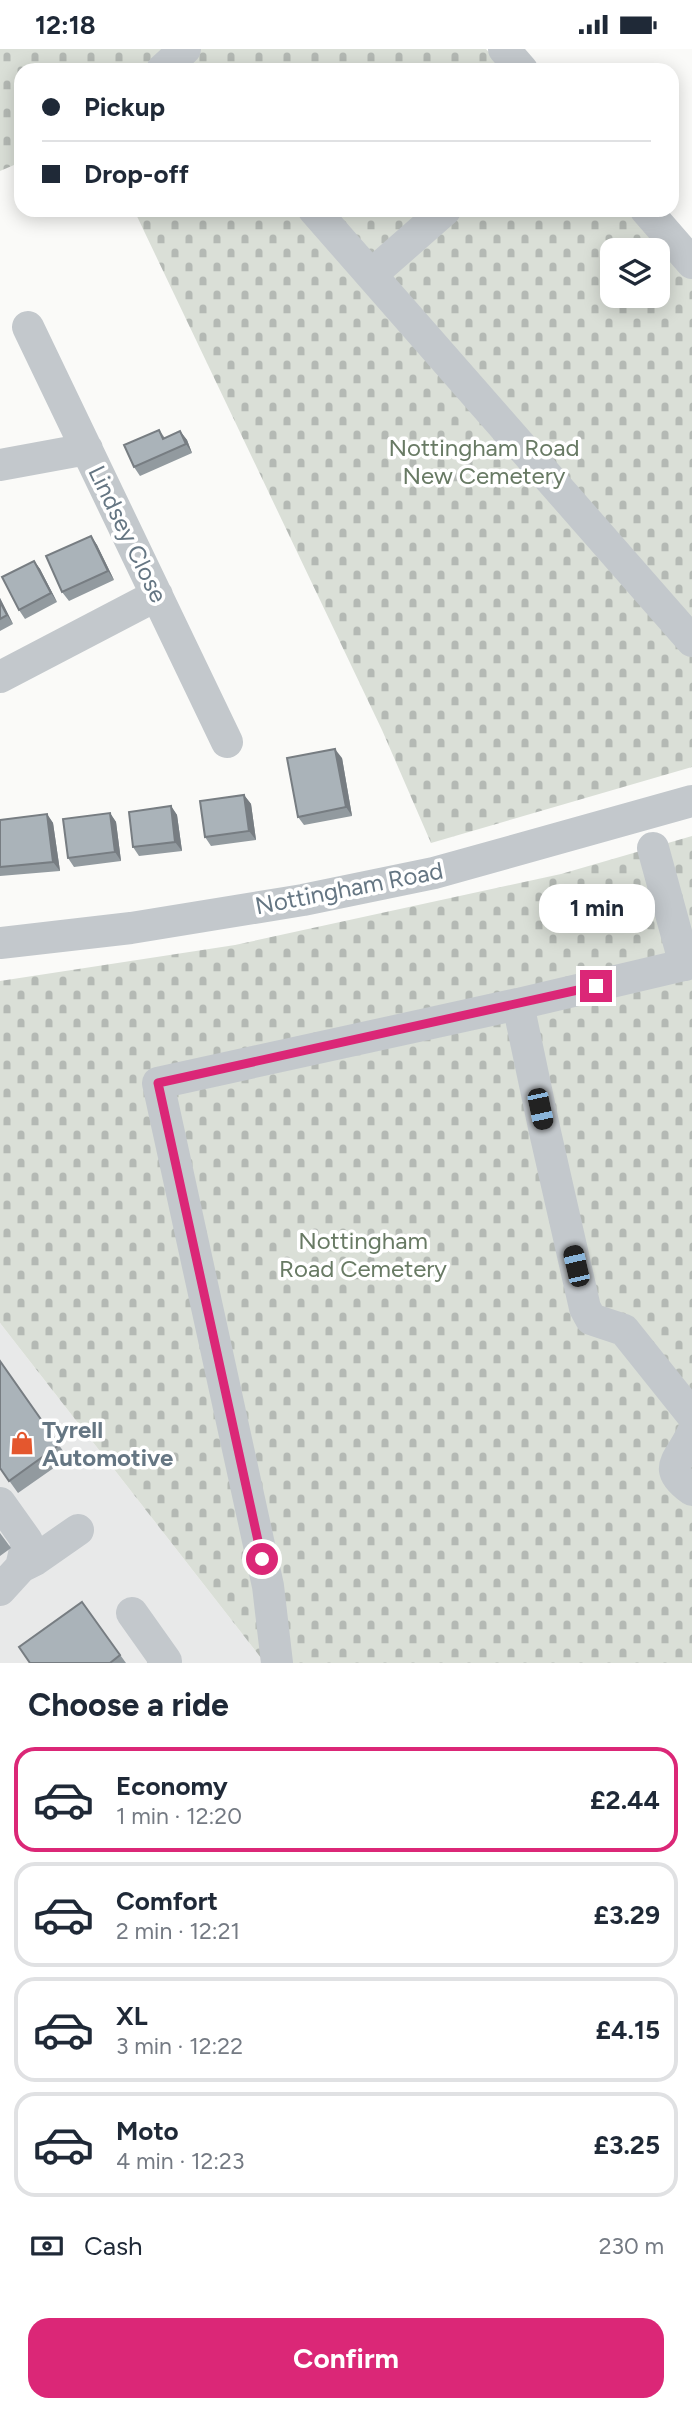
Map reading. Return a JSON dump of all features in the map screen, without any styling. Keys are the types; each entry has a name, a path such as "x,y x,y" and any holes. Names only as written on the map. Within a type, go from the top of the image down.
{"street":[{"path":"504,49 516,63"},
{"path":"320,217 692,641"},
{"path":"371,275 437,217"},
{"path":"652,217 692,263"},
{"name":"Lindsey Close","path":"28,327 227,742"},
{"path":"0,465 87,449"},
{"path":"0,677 157,595"},
{"name":"Nottingham Road","path":"0,943 131,928 303,900 434,873 692,800"},
{"path":"277,1663 268,1585 158,1083 688,965 653,848"},
{"path":"518,1004 585,1308 591,1319 624,1330 692,1415"},
{"path":"692,1434 674,1467 674,1474 679,1481 692,1490"},
{"path":"0,1503 25,1562 78,1530"},
{"path":"132,1613 166,1661 163,1663"}],"shaded area":[{"path":"0,1323 265,1663 0,1663"}],"green space":[{"path":"0,49 486,49 499,63 14,63 14,165 0,171"},
{"name":"Nottingham Road New Cemetery","path":"137,217 636,217 655,238 600,238 600,308 670,308 670,255 692,279 692,767 431,843 382,730"},
{"name":"Nottingham Road Cemetery","path":"692,836 692,1663 265,1663 0,1323 0,981 235,945 561,874"}],"building":[{"path":"159,430 163,439 180,431 186,444 134,467 124,445"},
{"path":"91,536 108,571 62,592 46,556"},
{"path":"34,561 51,593 19,610 2,577"},
{"path":"0,602 7,615 0,619"},
{"path":"335,749 346,807 298,817 287,758"},
{"path":"244,795 249,831 205,837 200,801"},
{"path":"171,806 175,842 133,847 129,812"},
{"path":"110,813 115,852 68,858 63,819"},
{"path":"47,814 53,862 0,867 0,820"},
{"path":"0,1361 59,1445 9,1481 0,1468"},
{"path":"82,1602 120,1655 110,1663 30,1663 19,1647"}],"place":[{"name":"Tyrell Automotive","path":"22,1443"}],"route":[{"path":"262,1559 158,1083 596,986"}]}
